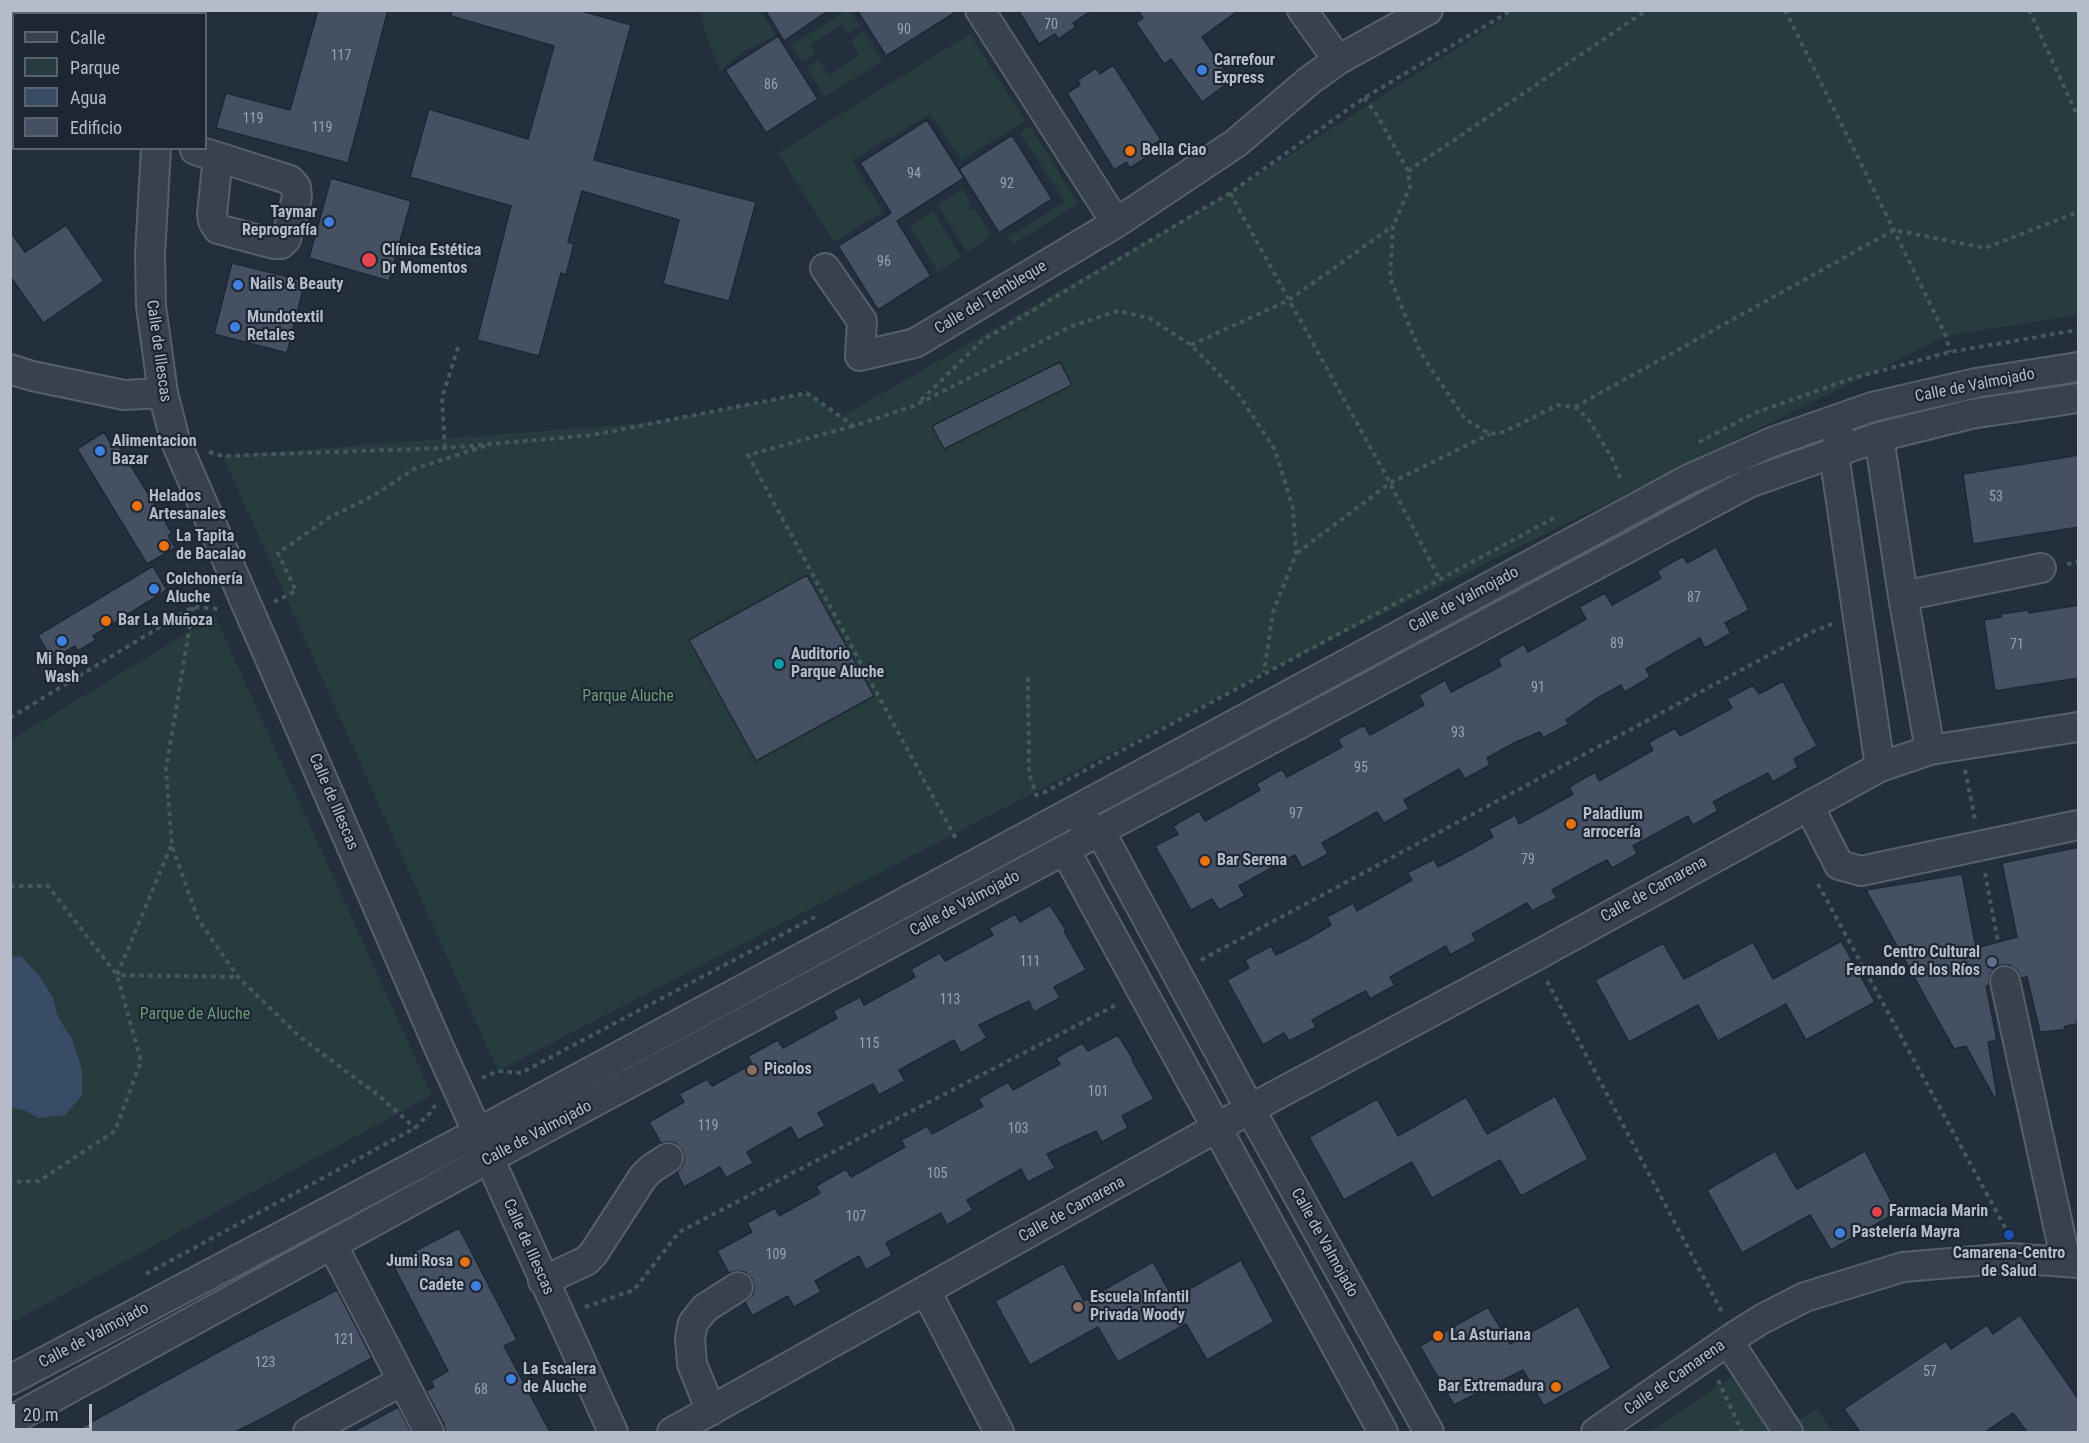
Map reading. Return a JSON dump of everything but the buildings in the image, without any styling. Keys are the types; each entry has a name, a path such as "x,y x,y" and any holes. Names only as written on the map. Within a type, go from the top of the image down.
{"street":[{"path":"981,10 1116,223"},
{"path":"1302,10 1338,60"},
{"name":"Calle del Tembleque","path":"825,268 861,321 860,356 915,343 1116,223 1236,143 1310,80 1338,60 1428,10"},
{"name":"Calle de Illescas","path":"156,150 150,255 151,306 163,393 175,440 488,1159 613,1432"},
{"name":"Calle de Valmojado","path":"10,1380 477,1133 1689,479 1772,442 1872,407 1976,383 2079,367"},
{"path":"10,369 32,376 124,395 163,393"},
{"name":"Calle de Valmojado","path":"10,1421 488,1159 1749,483 1879,437 1971,414 2079,398"},
{"name":"Calle de Valmojado","path":"1834,454 1842,431 1872,407"},
{"path":"1879,437 1903,596 1930,750"},
{"path":"1834,454 1880,767"},
{"path":"1903,596 2041,568"},
{"name":"Calle de Camarena","path":"672,1432 1250,1109 1534,957 1880,767 1930,750 2079,727"},
{"path":"1809,806 1839,865 1861,871 2079,825"},
{"path":"1066,815 1100,831"},
{"name":"Calle de Valmojado","path":"1100,831 1250,1109 1429,1432"},
{"path":"1065,850 1383,1432"},
{"name":"Calle de Camarena","path":"1596,1432 1726,1328 1762,1319 1805,1297 1904,1267 2011,1258 2072,1262 2006,981"},
{"path":"543,1281 586,1261 593,1254 643,1177 668,1158"},
{"path":"333,1246 429,1432"},
{"path":"711,1411 692,1364 690,1338 693,1323 705,1308 738,1287"},
{"path":"926,1291 999,1432"},
{"path":"1726,1328 1788,1432"},
{"path":"308,1432 402,1382"},
{"path":"10,1427 13,1432"}],"path":[{"path":"916,405 983,340 1230,193 1364,98 1512,10"},
{"path":"1408,171 1647,10"},
{"path":"1785,10 1946,336 1950,352"},
{"path":"2029,10 2079,117"},
{"path":"1364,98 1377,115 1408,171 1410,188 1393,226 1390,278 1420,352 1465,418 1490,434"},
{"path":"1230,193 1390,483 1439,578"},
{"path":"1296,554 1390,483 1490,434 1504,432 1558,405 1575,407 1894,230 1985,248 2079,212"},
{"path":"1191,345 1289,300 1393,226"},
{"path":"957,841 748,455 854,426 916,405 1072,326 1118,311 1149,318 1191,345 1239,395 1275,450 1293,508 1296,554 1273,612 1264,673"},
{"path":"445,448 442,398 459,344"},
{"path":"175,440 223,456 445,448 593,435 807,393 854,426"},
{"path":"1575,407 1588,419 1612,458 1622,482"},
{"path":"10,718 193,607 251,613 296,591 278,553 330,517 373,496 414,468 492,444"},
{"path":"193,607 166,769 172,846 198,920 238,977 300,1037 378,1095 415,1128"},
{"path":"1177,973 1814,631 1859,615"},
{"path":"1028,677 1029,773 1036,797"},
{"path":"117,975 172,846"},
{"path":"1817,882 2007,1231"},
{"path":"10,886 48,886 117,975 141,1061 115,1131 39,1181 10,1182"},
{"path":"1534,957 1726,1328"},
{"path":"117,975 238,977"},
{"path":"559,1316 634,1290 679,1232 1142,992"},
{"path":"1718,1379 1742,1432"}],"green space":[{"path":"701,11 761,11 776,36 743,52 720,71 704,30"},
{"path":"846,11 850,11 860,26 847,34 842,25 810,45 816,54 802,62 791,45"},
{"name":"Parque Aluche","path":"1515,11 2078,11 2078,315 1946,336 1264,673 498,1071 223,456 657,422 807,393 841,417 1230,193"},
{"path":"864,31 882,61 825,97 807,68 819,60 829,75 859,56 851,40"},
{"path":"970,34 1025,121 962,160 930,114 852,160 883,212 834,242 778,153"},
{"path":"1030,126 1078,204 1013,244 1008,237 1065,202 1020,133"},
{"path":"963,189 971,204 967,207 971,211 975,209 992,236 967,252 938,205"},
{"path":"933,211 961,257 938,272 910,226"},
{"name":"Parque de Aluche","path":"215,616 432,1095 11,1323 11,740"},
{"path":"1736,1374 1777,1432 1649,1432"},
{"path":"1817,1409 1833,1432 1801,1432 1794,1423"}],"water":[{"path":"21,956 40,977 53,998 58,1017 72,1039 82,1070 82,1095 65,1115 38,1118 24,1110 11,1108 11,957"}],"place":[{"name":"Carrefour Express","path":"1202,70"},
{"name":"Bella Ciao","path":"1130,151"},
{"name":"Taymar Reprografía","path":"329,222"},
{"name":"Clínica Estética Dr Momentos","path":"369,260"},
{"name":"Nails & Beauty","path":"238,285"},
{"name":"Mundotextil Retales","path":"235,327"},
{"name":"Alimentacion Bazar","path":"100,451"},
{"name":"Helados Artesanales","path":"137,506"},
{"name":"La Tapita de Bacalao","path":"164,546"},
{"name":"Colchonería Aluche","path":"154,589"},
{"name":"Bar La Muñoza","path":"106,621"},
{"name":"Mi Ropa Wash","path":"62,641"},
{"name":"Auditorio Parque Aluche","path":"779,664"},
{"name":"Paladium arrocería","path":"1571,824"},
{"name":"Bar Serena","path":"1205,861"},
{"name":"Centro Cultural Fernando de los Ríos","path":"1992,962"},
{"name":"Picolos","path":"752,1070"},
{"name":"Farmacia Marin","path":"1877,1212"},
{"name":"Pastelería Mayra","path":"1840,1233"},
{"name":"Camarena-Centro de Salud","path":"2009,1235"},
{"name":"Jumi Rosa","path":"465,1262"},
{"name":"Cadete","path":"476,1286"},
{"name":"Escuela Infantil Privada Woody","path":"1078,1307"},
{"name":"La Asturiana","path":"1438,1336"},
{"name":"La Escalera de Aluche","path":"511,1379"},
{"name":"Bar Extremadura","path":"1556,1387"}]}
